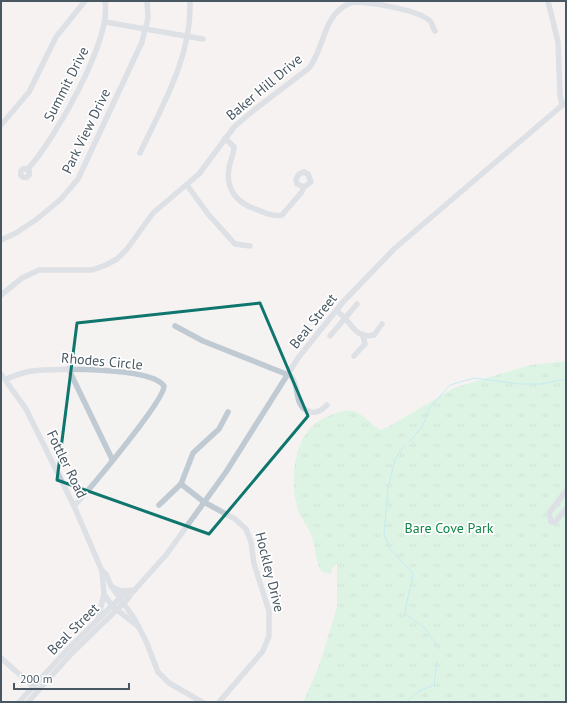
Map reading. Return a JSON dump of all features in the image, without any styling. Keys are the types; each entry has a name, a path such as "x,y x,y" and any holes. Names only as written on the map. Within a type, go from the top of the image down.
{"street":[{"path":"1,125 29,92 56,37 86,1"},
{"name":"Summit Drive","path":"27,170 49,144 92,60 101,39 104,22 105,1"},
{"name":"Park View Drive","path":"1,240 16,233 37,219 61,199 78,178 137,54 148,18 147,1"},
{"path":"140,153 172,86 187,36 190,1"},
{"path":"548,1 558,42 560,88 564,103"},
{"name":"Baker Hill Drive","path":"1,295 22,278 39,270 86,270 98,268 112,262 127,249 153,213 187,185 202,170 225,138 254,110 309,68 318,53 329,25 338,11 348,4 357,2 399,8 431,22 434,31"},
{"path":"104,22 203,39"},
{"path":"560,88 566,96"},
{"name":"Beal Street","path":"28,702 72,652 114,608 135,590 166,555 236,458 287,375 336,311 394,249 538,127 564,103"},
{"name":"Baker Hill Drive","path":"225,138 234,147 228,173 230,186 235,197 244,205 274,216 282,215 302,193 304,187"},
{"path":"187,185 208,214 234,244 250,246"},
{"path":"330,336 357,304"},
{"path":"336,311 346,318 355,331 363,336 374,335 382,324"},
{"path":"175,326 203,341 293,378 297,398 302,408 314,413 322,410 327,405"},
{"path":"354,356 365,344 363,336"},
{"path":"68,368 112,459"},
{"name":"Rhodes Circle","path":"2,377 30,371 68,368 110,371 146,376 157,379 164,386 160,398 91,487 74,506"},
{"name":"Fottler Road","path":"2,377 30,416 74,506 102,571 104,594 114,608 138,627"},
{"path":"160,505 181,484 193,453 219,429 228,412"},
{"name":"Hockley Drive","path":"181,484 204,502 242,524 248,533 252,542 254,564 267,602 270,619 268,636 262,652 219,702"},
{"path":"566,491 549,513 552,522 555,522 566,509"},
{"name":"Fottler Road","path":"102,571 106,574 111,586 138,627 158,672 174,686 202,702"},
{"path":"111,586 121,591 135,590"},
{"path":"97,620 104,594"},
{"name":"Beal Street","path":"19,702 97,620 114,608"},
{"path":"1,658 39,690"}],"highlighted area":[{"path":"260,303 308,416 209,534 57,480 77,323"}],"green space":[{"name":"Bare Cove Park","path":"566,361 566,702 303,702 319,666 337,607 337,564 332,568 331,574 323,572 320,569 312,537 299,514 295,498 294,472 296,458 306,434 314,425 324,418 335,413 350,410 360,414 380,430 388,427 454,388 530,365"}],"waterway":[{"path":"409,442 422,427 430,407 450,385 474,378 520,384 541,384 566,379"},
{"path":"404,446 395,459 388,489 384,534 390,549 413,573 405,614 425,628 439,649"},
{"path":"407,702 419,691 434,685 437,662"}]}
